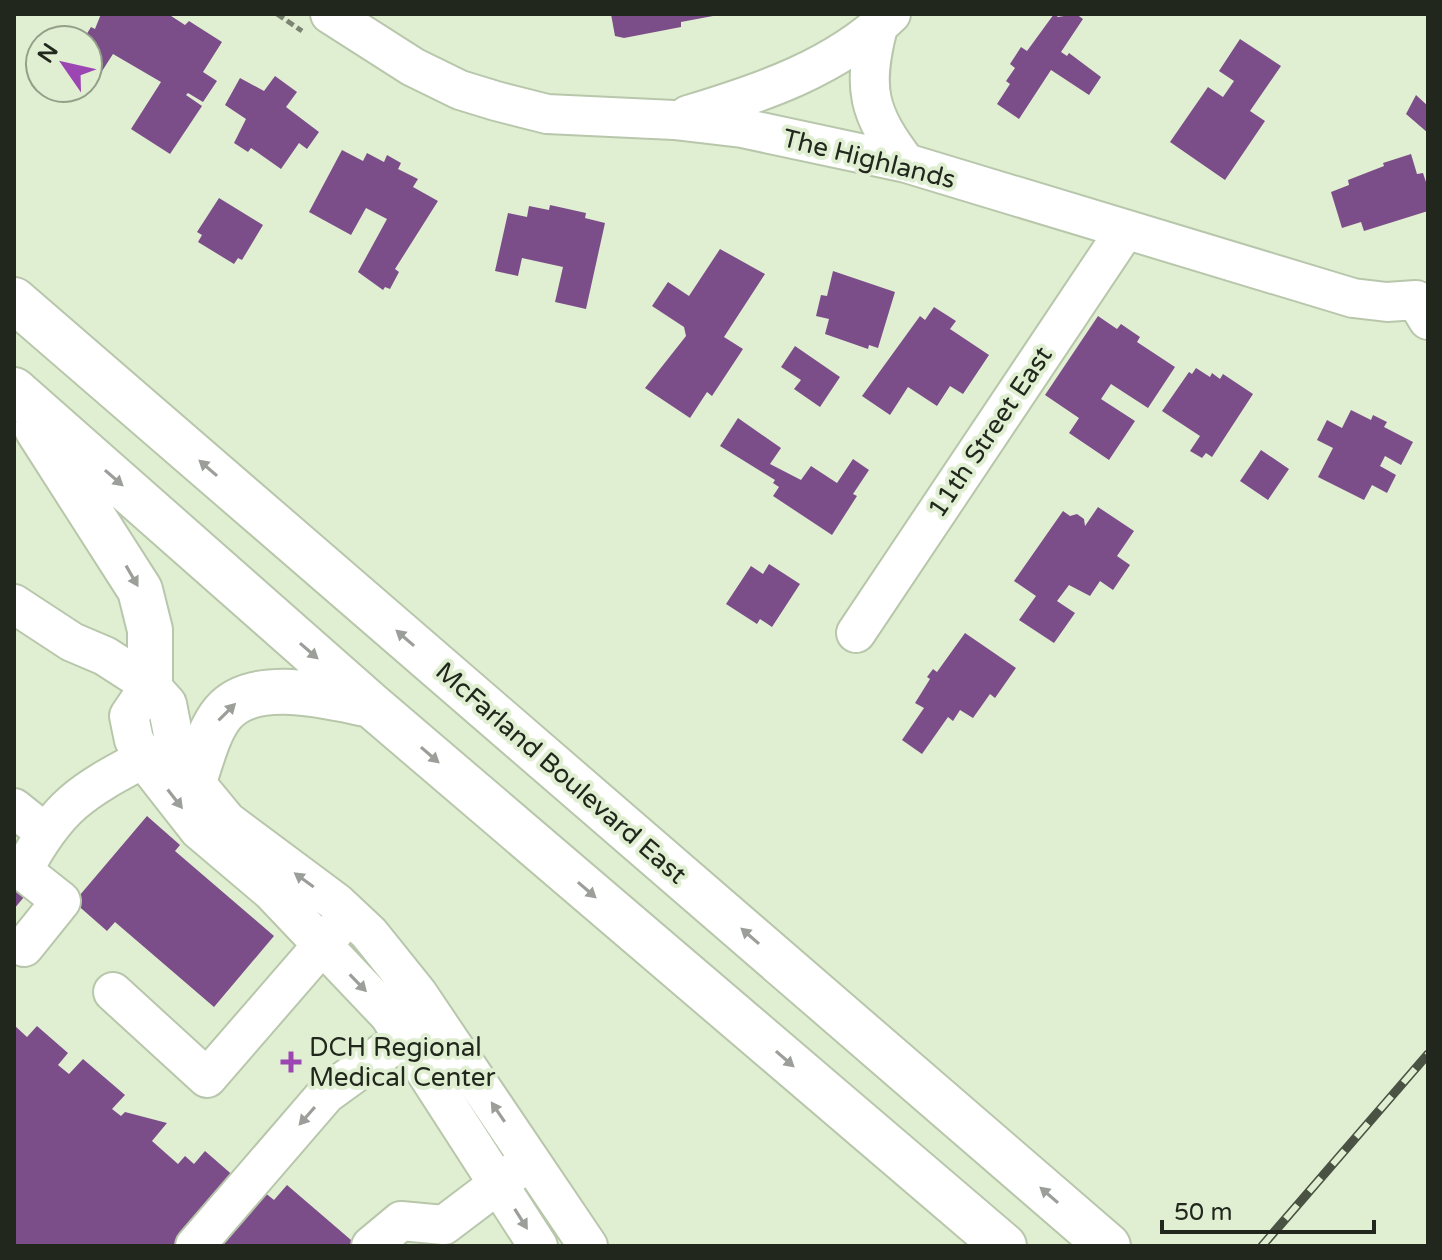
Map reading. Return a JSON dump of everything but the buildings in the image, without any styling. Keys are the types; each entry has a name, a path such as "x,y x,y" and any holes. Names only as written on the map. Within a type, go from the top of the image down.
{"highway":[{"name":"McFarland Boulevard East","path":"14,300 1108,1246"},
{"path":"14,391 140,590 150,630 140,700"},
{"path":"14,391 371,705 1004,1246"},
{"path":"194,781 224,712 247,695 302,692 371,705"}],"street":[{"path":"674,120 755,95 805,73 885,20"},
{"path":"885,20 868,77 871,107 881,130 906,163"},
{"name":"The Highlands","path":"321,26 460,90 496,101 560,116 674,120 742,128 906,163 1124,232 1353,298 1424,305"},
{"name":"11th Street East","path":"856,633 1124,232"},
{"path":"14,604 72,642 105,656 140,700 167,704 178,759 227,821 369,933 498,1182 538,1246"},
{"path":"140,700 134,740 199,830 271,891 389,1015 418,1027 530,1161 588,1246"},
{"path":"24,947 61,901 23,871 44,832 86,789 145,758"},
{"path":"14,808 44,832"},
{"path":"113,992 207,1078 324,947 347,913"},
{"path":"195,1246 326,1094 418,1027"},
{"path":"371,1246 401,1221 446,1235 498,1182 530,1161"}],"path":[{"path":"277,14 321,26"}],"railway":[{"path":"1262,1246 1428,1054"}],"place":[{"name":"DCH Regional Medical Center","path":"291,1062"}]}
